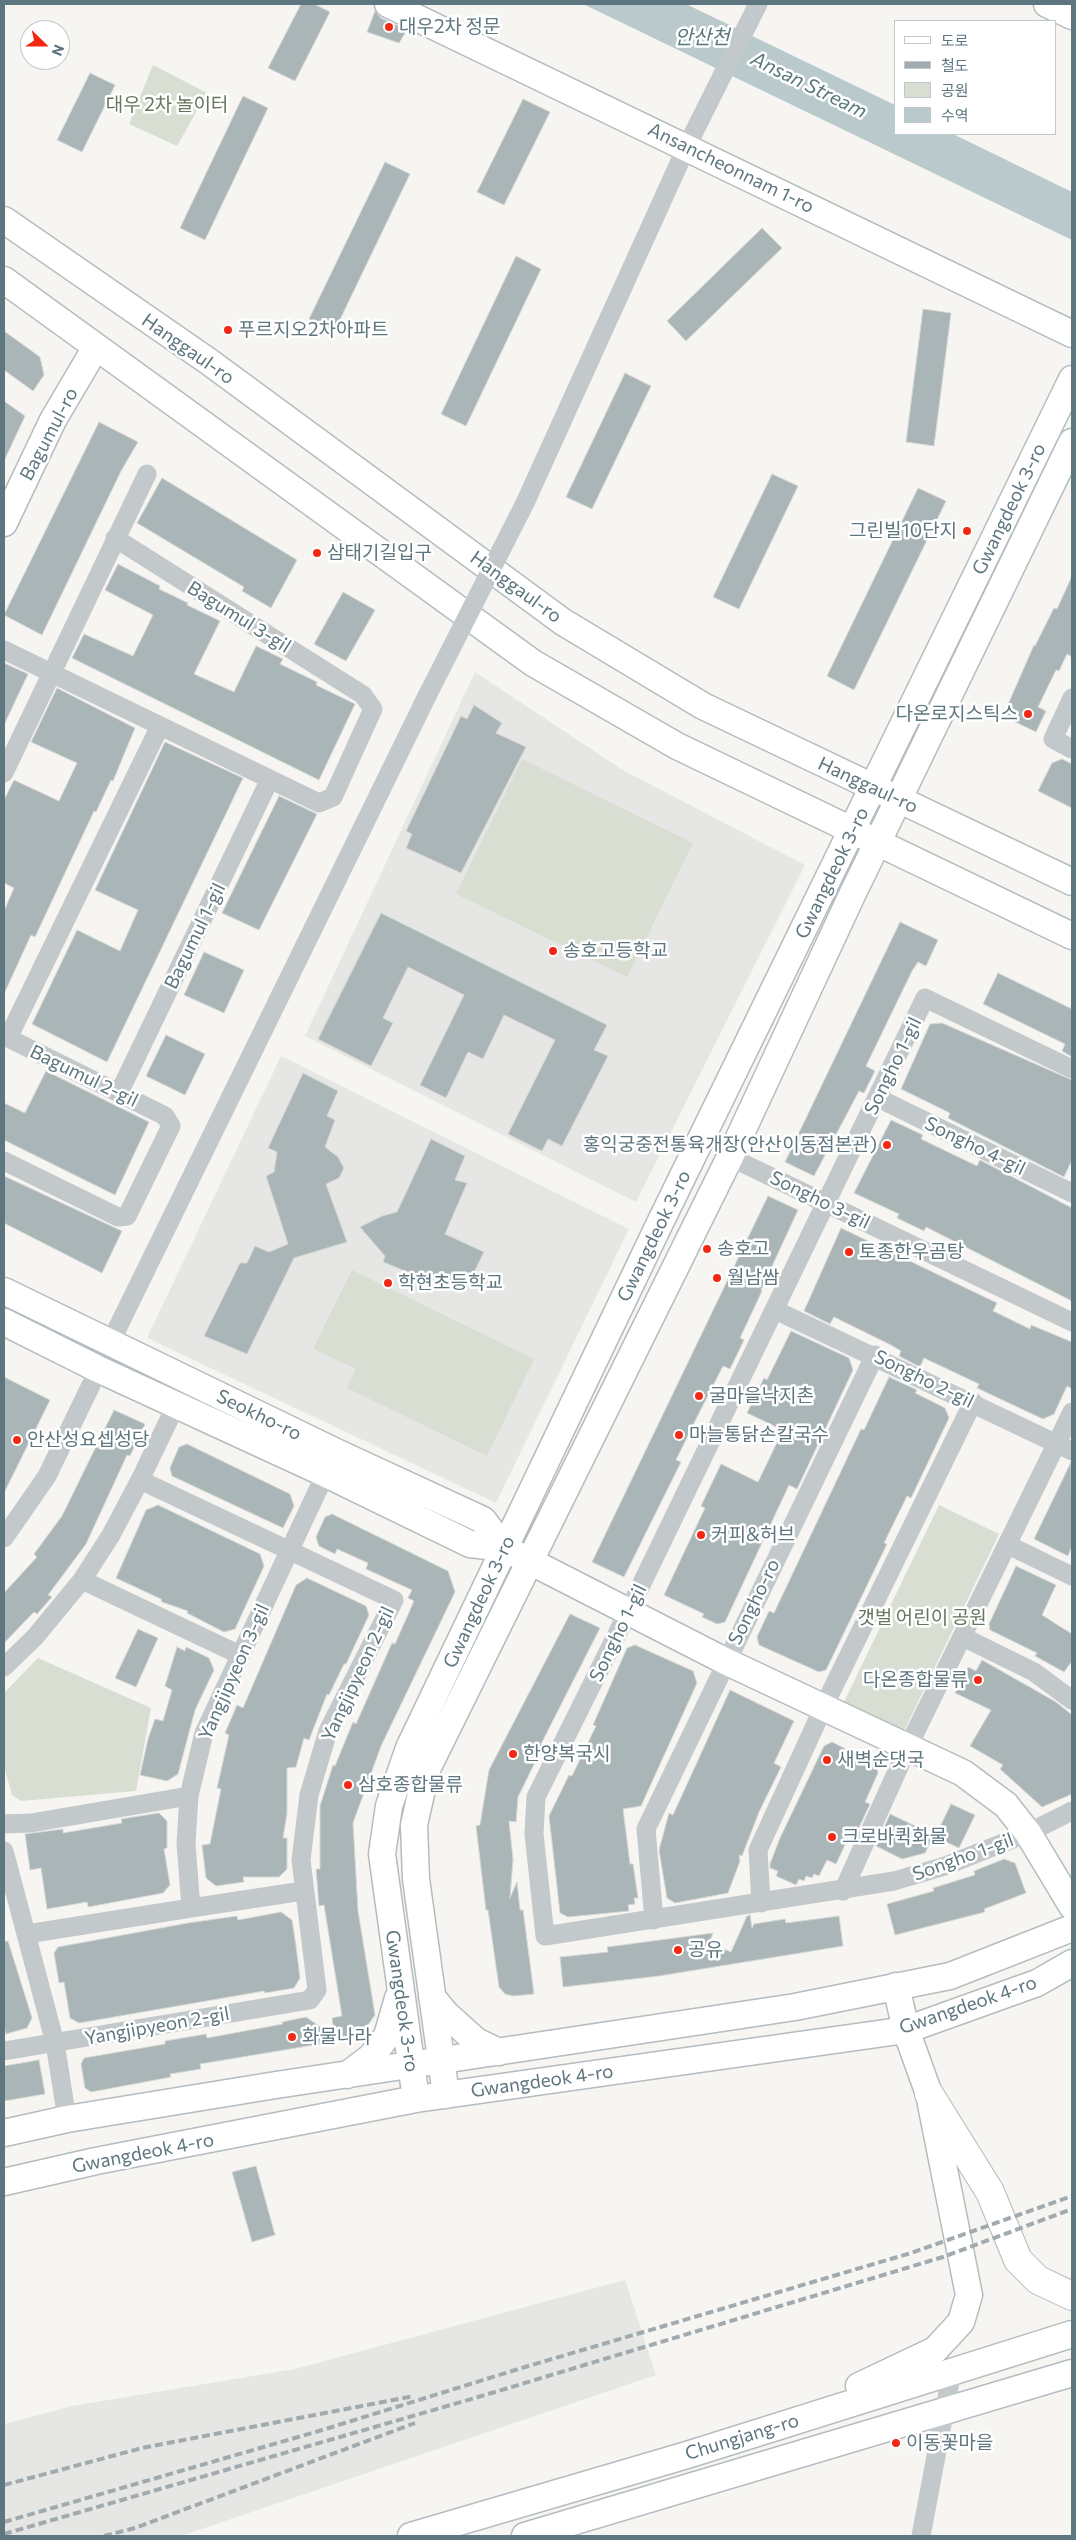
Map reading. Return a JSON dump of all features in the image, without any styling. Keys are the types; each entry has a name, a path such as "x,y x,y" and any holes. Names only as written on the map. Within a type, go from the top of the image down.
{"main road":[{"name":"Ansancheonnam 1-ro","path":"388,4 687,146 1072,334"},
{"path":"1047,4 1072,16"},
{"name":"Hanggaul-ro","path":"4,220 216,366 563,622 703,706 1072,882"},
{"path":"4,280 533,663 677,746 852,832 1072,936"},
{"name":"Bagumul-ro","path":"4,523 53,420 96,347"},
{"name":"Gwangdeok 3-ro","path":"416,2099 382,1854 389,1806 409,1748 658,1227 874,788 1072,379"},
{"name":"Gwangdeok 3-ro","path":"446,2095 416,1879 414,1825 426,1771 730,1157 878,843 1072,442"},
{"name":"Seokho-ro","path":"4,1291 331,1463 470,1544 504,1548 531,1562"},
{"name":"Seokho-ro","path":"4,1322 176,1405 331,1463"},
{"name":"Songho-ro","path":"531,1562 725,1661 824,1706 963,1774 1006,1805 1028,1833 1072,1906"},
{"name":"Gwangdeok 4-ro","path":"4,2133 67,2119 795,2007 950,1976 1072,1928"},
{"name":"Gwangdeok 4-ro","path":"4,2182 96,2161 416,2099 906,2030 1037,1983 1072,1964"},
{"path":"687,2455 874,2380 935,2350 961,2322 969,2295 929,2094 906,2030 896,1986"},
{"path":"347,2075 371,2058 387,2036 400,1990"},
{"path":"432,1997 446,2014 476,2041 499,2052"},
{"path":"929,2094 990,2192 1018,2260 1038,2280 1072,2296"},
{"name":"Chungjang-ro","path":"411,2536 687,2455 1072,2334"},
{"name":"Chungjang-ro","path":"525,2536 1072,2373"}],"street":[{"path":"116,1331 427,696 525,503 687,146 758,4"},
{"path":"4,773 115,538 148,474"},
{"name":"Bagumul 3-gil","path":"115,538 363,695 373,709 333,797 319,803 270,779"},
{"path":"4,650 270,779"},
{"path":"1072,698 1053,739 1072,749"},
{"path":"6,1037 160,726"},
{"name":"Bagumul 1-gil","path":"120,1093 270,779"},
{"name":"Songho 1-gil","path":"1072,1069 925,998 628,1612 536,1797 534,1834 545,1936 843,1891 894,1881 945,1866 1028,1833 1072,1811"},
{"name":"Bagumul 2-gil","path":"4,1161 118,1217 127,1216 171,1126 165,1116 6,1037"},
{"name":"Songho 4-gil","path":"878,1098 1072,1193"},
{"name":"Songho 3-gil","path":"730,1157 1072,1322"},
{"name":"Songho 2-gil","path":"775,1310 874,1355 1065,1447"},
{"name":"Songho-ro","path":"654,1920 646,1829 725,1661 874,1355"},
{"path":"4,1538 47,1476 91,1384"},
{"path":"761,1903 758,1850 824,1706 973,1402"},
{"path":"4,1667 35,1637 82,1580 111,1535 176,1405"},
{"path":"843,1891 908,1747 1008,1545 1065,1447 1072,1412"},
{"name":"Yangjipyeon 3-gil","path":"191,1908 186,1844 189,1796 204,1733 331,1463"},
{"name":"Yangjipyeon 2-gil","path":"4,2051 310,2000 317,1990 303,1891 301,1860 309,1795 328,1731 394,1600 140,1480"},
{"path":"1008,1545 1072,1576"},
{"path":"82,1580 240,1655"},
{"path":"963,1638 1034,1672 1072,1700"},
{"path":"4,1824 31,1823 189,1796"},
{"path":"4,1851 55,2043 67,2119"},
{"path":"27,1934 303,1891"},
{"path":"921,2536 952,2372"}],"shaded area":[{"name":"송호고등학교","path":"475,672 621,769 805,865 636,1202 305,1036"},
{"name":"학현초등학교","path":"281,1056 629,1229 496,1503 147,1338"},
{"path":"625,2280 656,2375 181,2536 4,2536 4,2424 72,2406 295,2369"}],"green space":[{"name":"대우 2차 놀이터","path":"153,65 207,93 177,146 129,124"},
{"path":"522,759 693,843 627,977 456,894"},
{"path":"352,1270 534,1359 487,1456 347,1388 356,1369 313,1349"},
{"name":"갯벌 어린이 공원","path":"939,1505 999,1534 904,1731 848,1711 844,1702"},
{"path":"38,1658 151,1708 136,1791 21,1801 12,1795 4,1766 4,1693"}],"water":[{"name":"안산천","path":"583,4 686,4 894,105 894,135 955,135 1072,192 1072,240"}],"building":[{"path":"301,4 314,4 330,12 295,81 268,68"},
{"name":"대우2차 정문","path":"375,11 381,18 407,30 399,43 367,32"},
{"path":"90,73 115,85 82,152 57,140"},
{"path":"243,96 268,108 205,240 180,228"},
{"path":"523,99 550,112 504,205 477,192"},
{"path":"385,162 410,174 334,332 309,319"},
{"path":"762,228 782,248 686,341 667,321"},
{"path":"516,256 541,269 466,426 441,414"},
{"path":"923,309 951,313 934,446 906,442"},
{"path":"4,331 40,357 44,375 33,391 4,370"},
{"path":"625,373 651,386 592,509 566,497"},
{"path":"4,401 25,416 4,461"},
{"path":"99,422 138,442 121,471 42,635 4,615"},
{"path":"772,474 798,486 739,609 713,597"},
{"path":"162,478 297,560 271,608 242,591 244,587 137,523"},
{"path":"918,488 946,501 854,690 827,676"},
{"path":"118,564 160,586 159,589 188,603 187,605 220,621 194,674 234,692 256,646 283,659 280,664 317,682 316,685 355,704 319,780 72,658 84,634 133,656 153,615 105,590"},
{"path":"1072,576 1072,657 1067,654 1059,671 1056,670 1038,707 1046,711 1036,732 1003,716 1034,645 1054,608 1057,609"},
{"path":"343,592 375,610 346,661 314,644"},
{"path":"4,663 28,674 4,725"},
{"path":"57,688 135,728 113,781 111,780 96,812 94,811 35,937 31,935 4,994 4,911 14,888 4,883 4,800 14,780 59,801 77,763 31,742"},
{"path":"474,705 502,723 496,733 526,747 461,873 406,848 412,834 406,831 461,716 467,719"},
{"path":"165,742 243,778 107,1062 32,1024 77,930 120,951 138,910 95,890"},
{"path":"1062,759 1072,764 1072,808 1038,791 1052,763"},
{"path":"279,796 317,814 259,930 222,913"},
{"path":"381,913 607,1025 594,1050 608,1056 562,1146 548,1139 542,1151 508,1134 555,1040 504,1015 483,1059 468,1052 446,1098 420,1085 464,995 408,967 383,1018 393,1023 371,1066 318,1039"},
{"path":"900,922 938,940 926,966 918,962 912,971 866,1066 875,1071 864,1093 859,1091 814,1176 785,1162"},
{"path":"204,952 244,970 224,1013 184,995"},
{"path":"998,973 1072,1009 1072,1057 1062,1051 1065,1044 983,1004"},
{"path":"942,1023 1072,1080 1072,1160 1064,1177 948,1118 950,1113 901,1089 930,1024"},
{"path":"166,1035 205,1054 185,1095 146,1076"},
{"path":"46,1071 149,1122 115,1195 4,1140 4,1103 25,1113"},
{"path":"303,1073 338,1091 327,1116 335,1120 325,1147 338,1157 344,1168 339,1178 326,1184 347,1242 294,1258 247,1354 204,1336 240,1263 247,1263 255,1246 269,1252 288,1244 266,1176 274,1172 277,1152 268,1148"},
{"path":"891,1120 923,1135 921,1139 977,1166 980,1160 1072,1208 1072,1301 926,1227 924,1231 897,1218 899,1214 854,1193"},
{"path":"431,1139 465,1156 455,1180 467,1183 445,1234 484,1252 466,1289 445,1281 442,1286 383,1262 385,1256 360,1227 382,1216 397,1212"},
{"path":"4,1176 122,1231 102,1273 4,1223"},
{"path":"768,1196 798,1210 740,1338 744,1340 730,1369 723,1366 697,1417 676,1460 681,1462 624,1577 592,1562"},
{"path":"841,1228 997,1303 993,1311 1030,1329 1031,1325 1072,1342 1072,1389 1067,1386 1054,1414 1043,1419 977,1388 979,1384 924,1358 920,1367 899,1356 901,1351 891,1345 834,1317 830,1324 804,1311"},
{"path":"791,1331 849,1358 853,1370 797,1489 789,1485 725,1622 717,1624 702,1617 704,1614 664,1595 705,1508 701,1506 721,1464 758,1482 783,1430 747,1413 764,1378 767,1380"},
{"name":"안산성요셉성당","path":"4,1377 50,1400 4,1493"},
{"path":"889,1377 917,1390 915,1393 945,1408 949,1418 911,1498 907,1496 884,1543 887,1544 826,1670 819,1672 759,1645 757,1637 769,1611 774,1613 861,1429 864,1430"},
{"path":"114,1410 145,1424 130,1456 127,1455 86,1544 48,1595 52,1597 37,1614 34,1612 4,1643 4,1593 37,1557 34,1554 62,1516"},
{"path":"187,1444 290,1494 294,1506 283,1528 172,1476 170,1468 179,1447"},
{"path":"1071,1462 1072,1546 1068,1556 1034,1539"},
{"path":"158,1505 260,1554 264,1566 235,1629 224,1632 187,1613 188,1611 162,1602 161,1599 116,1578 146,1510"},
{"path":"332,1514 448,1571 455,1592 381,1746 353,1823 358,1911 375,2015 361,2035 319,2042 320,2044 200,2064 201,2069 170,2074 171,2077 91,2092 85,2088 81,2064 84,2058 165,2044 165,2041 206,2034 207,2038 283,2024 282,2022 306,2017 335,2037 332,2018 342,2016 324,1905 319,1906 316,1869 320,1869 320,1806 333,1765 335,1766 353,1722 356,1724 392,1643 395,1644 414,1601 408,1598 412,1590 366,1569 368,1563 337,1549 335,1554 319,1546 316,1537 325,1517"},
{"path":"1016,1566 1056,1585 1042,1615 1072,1634 1072,1661 1064,1672 1035,1656 1037,1653 990,1630 989,1624"},
{"path":"307,1578 366,1606 369,1615 346,1664 344,1664 329,1695 327,1694 309,1740 304,1738 296,1767 287,1768 287,1814 283,1838 287,1838 287,1869 279,1877 243,1877 244,1882 216,1886 206,1878 202,1845 210,1844 221,1789 217,1788 229,1735 225,1733 237,1705 243,1708 296,1585"},
{"path":"570,1614 600,1628 541,1744 543,1746 518,1797 516,1822 509,1821 513,1859 510,1898 517,1882 520,1910 523,1910 534,1994 513,1996 505,1994 499,1987 488,1910 486,1910 476,1826 480,1825 489,1770"},
{"path":"138,1629 158,1638 136,1687 115,1678"},
{"path":"635,1645 693,1671 697,1683 641,1806 623,1809 630,1864 633,1864 638,1898 634,1898 635,1904 628,1905 629,1911 568,1917 560,1913 549,1816 569,1775 572,1776 596,1726 593,1725 627,1648"},
{"path":"177,1647 185,1651 186,1647 209,1658 214,1670 195,1710 178,1774 167,1781 140,1775 148,1739 155,1719 163,1721 172,1690 165,1686"},
{"path":"982,1660 1056,1702 1072,1715 1072,1794 1042,1807 1000,1769 1003,1765 970,1746 991,1710 955,1693 968,1667 976,1671"},
{"path":"730,1690 794,1721 774,1763 781,1767 759,1812 742,1856 739,1855 740,1861 728,1893 675,1903 667,1898 659,1850 669,1813 673,1815"},
{"path":"832,1742 877,1765 878,1773 865,1802 870,1804 855,1836 850,1834 836,1864 827,1860 819,1876 814,1874 812,1878 806,1876 804,1881 799,1879 796,1885 776,1876 778,1871 770,1868 770,1864 780,1838 824,1746"},
{"path":"951,1804 975,1815 959,1848 935,1837"},
{"path":"159,1813 167,1821 167,1848 164,1849 170,1885 163,1893 88,1907 87,1902 47,1909 41,1868 30,1870 25,1834 63,1829 63,1833 122,1823 121,1819"},
{"path":"890,1814 934,1835 925,1853 902,1859 876,1846"},
{"path":"1004,1859 1015,1863 1026,1893 984,1909 985,1912 895,1935 887,1904 934,1891 933,1888 975,1875 974,1871"},
{"path":"281,1912 292,1920 300,1978 294,1988 265,1993 264,1991 79,2023 70,2018 64,1982 59,1983 54,1953 58,1947 188,1923 237,1916 238,1920"},
{"path":"750,1915 752,1928 754,1924 785,1919 786,1923 839,1916 843,1946 659,1976 563,1987 560,1957 608,1952 607,1947 713,1933 709,1943 731,1952 747,1916"},
{"path":"8,1941 32,2018 27,2028 6,2034 4,2026 4,1942"},
{"path":"39,2060 45,2094 4,2101 4,2066"},
{"path":"256,2166 275,2235 252,2242 232,2172"}],"railway":[{"path":"4,2522 319,2431 525,2367 911,2253 1072,2196"},
{"path":"4,2534 475,2398 943,2257 1072,2209"},
{"path":"4,2485 142,2448 414,2396"},
{"path":"104,2536 135,2528 415,2423"}],"place":[{"name":"대우2차 정문","path":"389,27"},
{"name":"푸르지오2차아파트","path":"228,330"},
{"name":"그린빌10단지","path":"967,531"},
{"name":"삼태기길입구","path":"317,553"},
{"name":"다온로지스틱스","path":"1028,714"},
{"name":"송호고등학교","path":"553,951"},
{"name":"홍익궁중전통육개장(안산이동점본관)","path":"887,1145"},
{"name":"송호고","path":"707,1249"},
{"name":"토종한우곰탕","path":"849,1252"},
{"name":"월남쌈","path":"717,1278"},
{"name":"학현초등학교","path":"388,1283"},
{"name":"굴마을낙지촌","path":"699,1396"},
{"name":"마늘통닭손칼국수","path":"679,1435"},
{"name":"안산성요셉성당","path":"17,1440"},
{"name":"커피&허브","path":"701,1535"},
{"name":"다온종합물류","path":"978,1680"},
{"name":"한양복국시","path":"513,1754"},
{"name":"새벽순댓국","path":"827,1760"},
{"name":"삼호종합물류","path":"348,1785"},
{"name":"크로바퀵화물","path":"832,1837"},
{"name":"공유","path":"678,1950"},
{"name":"화물나라","path":"292,2037"},
{"name":"이동꽃마을","path":"896,2443"}],"water label":[{"name":"Ansan Stream","path":"809,85"}]}
